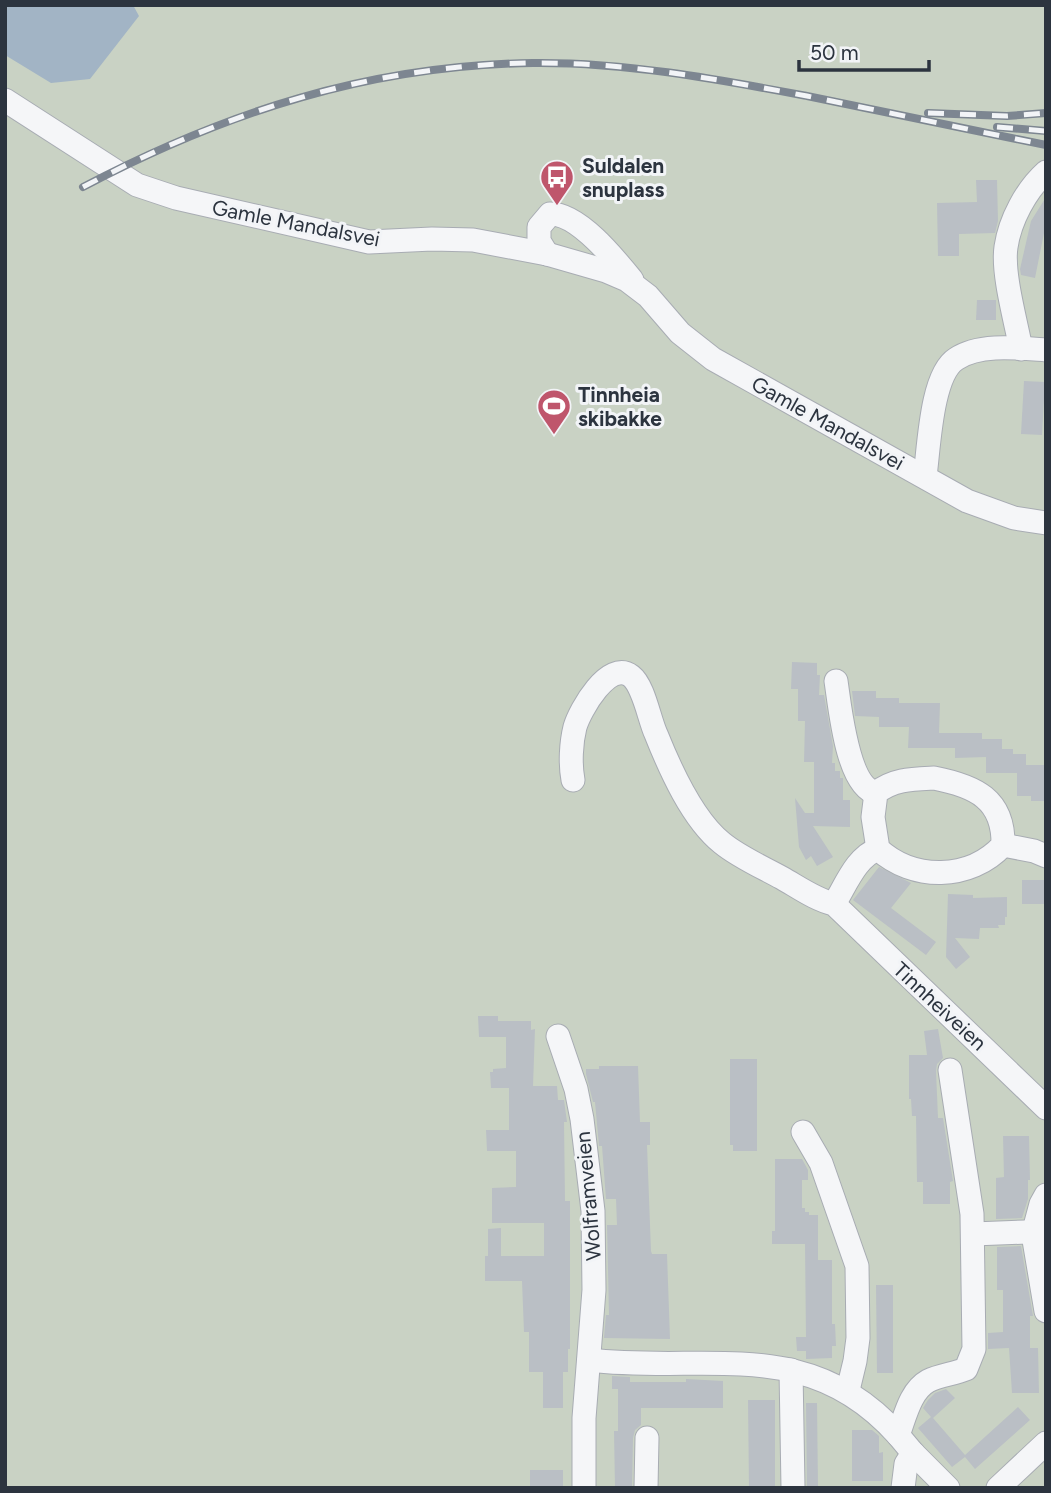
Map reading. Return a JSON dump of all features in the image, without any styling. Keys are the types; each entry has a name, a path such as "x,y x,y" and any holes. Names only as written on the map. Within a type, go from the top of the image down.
{"street":[{"name":"Gamle Mandalsvei","path":"5,100 137,185 176,198 369,242 473,240 547,254 606,271 639,288 680,333 713,359 967,501 1014,518 1046,523"},
{"path":"1021,349 1006,263 1006,247 1020,206 1036,181 1046,172"},
{"path":"547,254 539,241 539,227 550,214 564,216 598,242 639,288"},
{"name":"Gamle Mandalsvei","path":"925,476 935,403 946,367 956,358 974,351 1046,350"},
{"name":"Tinnheiveien","path":"573,780 575,731 584,706 605,680 619,673 629,675 639,686 656,734 684,792 709,831 722,844 751,862 834,904 1046,1108"},
{"path":"836,681 849,753 863,786 876,793"},
{"path":"916,778 934,778 969,789 991,802 1000,816 1003,845 992,857 959,871 919,872 902,866 878,849 873,817 876,793 885,786 916,778"},
{"path":"1003,845 1046,856"},
{"path":"834,904 862,860 878,849"},
{"name":"Wolframveien","path":"558,1036 576,1089 591,1183 594,1290 584,1418 583,1488"},
{"path":"898,1435 919,1388 929,1380 966,1368 970,1363 975,1330 972,1298 973,1234 950,1070"},
{"path":"803,1132 814,1148 830,1183 857,1266 858,1338 848,1390"},
{"path":"1046,1195 1041,1204 1034,1234 1046,1311"},
{"path":"973,1234 1034,1234"},
{"path":"589,1360 752,1364 791,1370 824,1380 848,1390 881,1416 948,1488"},
{"path":"791,1370 793,1488"},
{"path":"646,1488 647,1438"},
{"path":"998,1488 1046,1443"},
{"path":"903,1488 906,1464 913,1453"}],"green space":[{"path":"5,5 1046,5 1046,1488 5,1488"}],"water":[{"path":"5,5 133,5 139,16 90,79 51,83 5,55"}],"building":[{"path":"976,180 997,180 998,221 995,233 959,234 959,256 938,256 937,203 977,202"},
{"path":"1046,197 1046,223 1035,278 1021,275 1031,221"},
{"path":"977,300 996,300 996,320 976,320"},
{"path":"1024,381 1045,382 1042,435 1021,434"},
{"path":"792,662 817,663 817,675 820,675 819,695 824,695 833,746 832,763 835,763 835,771 840,771 840,778 843,778 843,800 850,800 850,827 813,826 833,857 817,866 811,856 806,860 799,847 795,798 805,813 814,813 814,762 804,762 805,721 798,721 798,689 791,689"},
{"path":"852,691 876,691 876,698 899,698 899,703 940,703 939,733 982,733 982,739 1002,739 1002,749 1013,749 1013,754 1026,754 1026,765 1044,765 1045,801 1031,801 1031,796 1017,796 1017,773 986,773 986,757 955,758 955,748 908,748 909,727 879,727 879,717 855,716"},
{"path":"879,867 911,883 891,908 936,942 926,955 853,900"},
{"path":"1022,880 1046,880 1046,904 1022,904"},
{"path":"948,894 973,895 973,898 1007,897 1005,925 998,925 999,928 980,928 979,939 955,938 970,957 956,969 946,957"},
{"path":"478,1016 498,1016 498,1021 531,1021 531,1030 535,1029 533,1086 557,1086 558,1100 564,1100 567,1122 564,1122 565,1201 570,1201 570,1349 568,1372 563,1372 563,1408 543,1408 543,1372 529,1372 529,1332 524,1332 522,1281 485,1281 488,1229 501,1228 501,1256 544,1256 544,1223 492,1223 492,1188 516,1187 516,1151 487,1151 486,1130 509,1130 509,1088 491,1088 490,1072 493,1072 493,1069 506,1068 506,1037 479,1037"},
{"path":"938,1029 943,1058 937,1064 936,1071 938,1118 943,1118 953,1181 950,1182 950,1204 923,1204 923,1182 917,1182 916,1116 912,1116 909,1099 909,1055 927,1055 924,1031"},
{"path":"730,1059 757,1059 757,1151 733,1151 733,1145 730,1145"},
{"path":"599,1066 638,1066 640,1122 650,1122 650,1145 647,1145 651,1251 652,1254 667,1254 670,1339 604,1338 606,1315 609,1315 607,1225 617,1225 616,1199 606,1199 595,1102 586,1074 586,1069 599,1069"},
{"path":"1003,1136 1029,1136 1030,1180 1022,1218 996,1219 996,1178 1004,1177"},
{"path":"775,1159 802,1159 808,1170 808,1180 802,1180 802,1208 809,1212 809,1215 818,1215 818,1260 832,1260 832,1324 835,1324 836,1346 832,1346 832,1358 806,1359 806,1351 797,1351 796,1337 806,1337 805,1244 772,1244 772,1231 775,1231"},
{"path":"1021,1246 1033,1316 1030,1316 1030,1348 1038,1348 1039,1393 1012,1393 1009,1348 988,1349 988,1333 1003,1332 1003,1290 997,1290 997,1247"},
{"path":"876,1285 893,1285 893,1373 877,1373"},
{"path":"612,1376 630,1377 630,1382 686,1382 686,1379 723,1381 723,1408 641,1408 641,1425 635,1430 633,1438 632,1488 615,1488 614,1431 618,1431 618,1389 612,1389"},
{"path":"946,1389 955,1398 933,1418 965,1455 1018,1407 1030,1420 975,1469 965,1457 952,1467 918,1428 931,1417 923,1408 928,1400 935,1393"},
{"path":"748,1400 775,1400 775,1488 749,1488"},
{"path":"806,1403 817,1403 818,1488 807,1488"},
{"path":"852,1430 872,1430 879,1436 879,1453 883,1452 883,1481 852,1481"},
{"path":"530,1470 563,1470 563,1488 530,1486"}],"railway":[{"path":"83,187 191,136 300,98 357,83 414,73 533,63 602,65 705,78 1046,145"},
{"path":"928,113 1007,116 1046,113"},
{"path":"997,127 1046,131"}],"place":[{"name":"Suldalen snuplass","path":"557,207"},
{"name":"Tinnheia skibakke","path":"554,436"}]}
